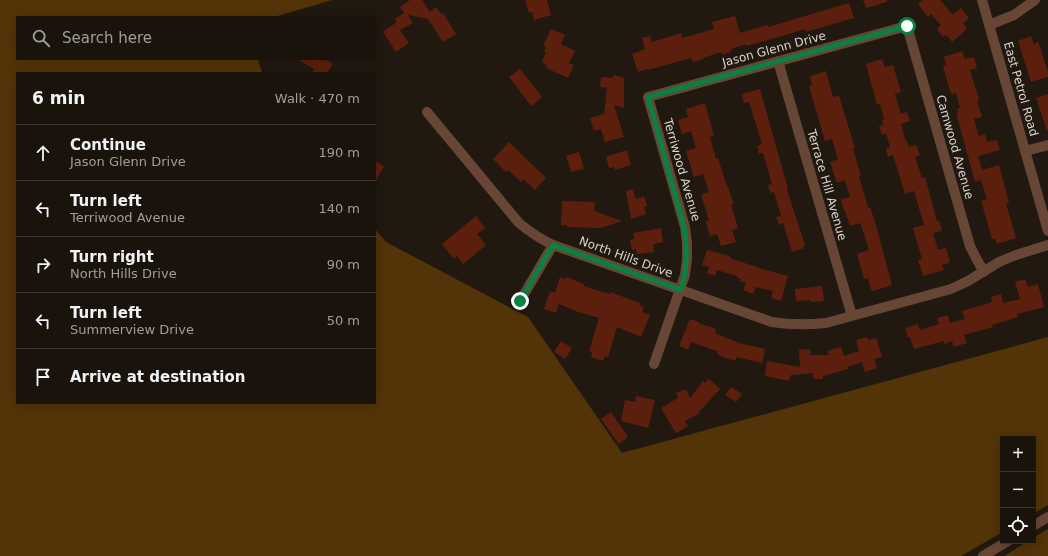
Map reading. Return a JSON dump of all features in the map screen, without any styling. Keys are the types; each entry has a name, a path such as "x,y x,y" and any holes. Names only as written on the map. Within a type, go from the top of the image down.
{"street":[{"name":"East Petrol Road","path":"982,0 1048,231"},
{"path":"989,25 1014,15 1035,0"},
{"name":"Jason Glenn Drive","path":"648,97 907,26"},
{"name":"Camwood Avenue","path":"907,26 970,246 984,272"},
{"name":"Terrace Hill Avenue","path":"778,62 852,316"},
{"name":"Terriwood Avenue","path":"648,97 684,227 687,243 685,275 681,290 654,364"},
{"name":"North Hills Drive","path":"427,112 519,223 535,236 553,245 757,318 772,322 790,325 826,323 951,289 984,272 999,262 1048,245"},
{"path":"1025,151 1048,145"},
{"path":"520,301 553,245"},
{"path":"1036,524 1048,517"},
{"path":"982,556 1003,544"}],"shaded area":[{"path":"0,0 332,0 277,16 16,16 16,60 258,60 262,72 16,72 16,404 376,404 376,230 386,242 528,317 622,453 1048,337 1048,505 1036,512 1036,436 1000,436 1000,534 961,556 0,556"},
{"path":"1048,529 1048,556 1004,556 1023,544 1036,544 1036,536"}],"building":[{"path":"410,0 422,0 430,12 436,7 441,14 443,13 456,34 443,42 428,19 408,15 413,23 400,30 409,43 396,52 383,32 397,22 395,19 404,13 400,7"},
{"path":"525,0 547,0 551,15 534,20 532,12 529,13"},
{"path":"863,0 887,0 887,2 866,8"},
{"path":"923,0 940,0 953,15 961,8 969,18 963,23 967,29 952,42 946,35 943,37 937,29 941,25 931,14 928,17 918,4"},
{"path":"849,3 854,18 806,32 806,29 747,46 746,44 731,49 731,52 722,55 721,52 693,62 691,58 638,72 632,54 645,49 642,38 650,36 652,42 681,33 682,38 714,29 712,22 735,16 740,33 767,25 768,27"},
{"path":"551,29 565,35 561,44 575,51 569,63 574,65 568,78 546,68 547,65 542,62 546,52 544,51 546,47 543,46"},
{"path":"1031,36 1034,45 1038,41 1048,72 1048,77 1031,82 1018,41"},
{"path":"962,51 965,59 974,57 977,68 970,70 979,100 977,101 982,117 974,119 979,136 985,134 987,142 997,140 1000,150 978,156 982,170 999,165 1009,203 1006,204 1016,238 997,244 995,239 992,239 981,201 987,199 981,180 975,182 956,113 958,113 957,109 960,108 956,93 951,94 943,66 946,65 944,57"},
{"path":"882,59 885,67 893,65 901,92 895,94 901,114 907,112 910,121 901,124 906,142 907,141 909,147 916,145 920,155 915,157 922,178 925,177 937,221 939,221 942,231 933,233 938,250 946,248 950,263 942,265 944,270 923,276 918,260 922,259 913,228 924,225 914,191 905,194 893,155 888,157 886,149 890,147 886,133 882,135 879,126 883,125 882,120 884,119 880,104 877,105 866,64"},
{"path":"299,60 326,60 333,64 328,72 312,72 314,69"},
{"path":"520,69 542,97 531,106 509,77"},
{"path":"826,71 833,97 839,96 855,148 853,149 861,176 859,176 868,208 870,207 876,225 892,285 873,291 871,290 868,278 864,279 857,254 869,250 860,223 850,226 844,211 841,199 850,197 845,180 837,183 830,162 838,159 832,139 825,141 809,86 812,85 810,76"},
{"path":"613,75 623,77 624,80 624,108 614,105 624,137 605,142 601,129 594,131 590,118 604,114 607,88 600,87 601,77 613,78"},
{"path":"760,89 788,189 787,190 805,245 803,246 804,248 792,252 783,223 779,225 776,217 781,216 774,192 770,193 768,185 772,184 763,153 759,154 757,146 762,144 749,102 744,103 742,94"},
{"path":"1048,94 1048,130 1047,131 1036,98"},
{"path":"705,103 714,136 710,137 716,159 718,158 734,204 731,205 738,228 732,230 736,242 721,246 717,234 710,236 707,226 706,221 709,220 701,195 709,192 703,174 694,177 686,151 696,148 691,131 682,134 678,120 688,117 686,109"},
{"path":"509,142 546,178 535,190 523,179 521,182 508,170 506,172 493,159"},
{"path":"627,150 631,165 615,170 614,167 609,168 606,157"},
{"path":"579,152 584,169 571,172 566,156"},
{"path":"376,162 384,166 376,181"},
{"path":"633,189 636,199 644,196 647,206 644,207 646,214 631,219 626,191"},
{"path":"562,201 595,202 594,211 622,221 601,228 567,227 567,225 561,225"},
{"path":"476,216 485,228 477,234 486,245 463,264 457,256 454,259 442,244"},
{"path":"661,228 663,242 653,244 654,252 637,254 636,249 632,250 630,240 634,239 633,233"},
{"path":"707,250 730,256 730,258 788,276 781,301 771,298 773,291 756,287 753,294 743,290 746,283 740,281 741,279 737,276 717,270 715,276 707,273 709,267 702,265"},
{"path":"560,277 566,279 567,277 584,284 584,286 609,294 610,292 640,303 639,305 644,307 642,312 650,315 641,337 617,327 608,357 605,356 603,361 591,357 592,352 589,351 599,318 578,312 559,304 556,313 544,309 550,291 555,293"},
{"path":"1025,279 1028,287 1038,284 1044,307 1017,314 1018,317 992,325 993,327 964,335 967,343 954,347 952,341 944,344 944,341 914,349 905,328 918,324 920,330 939,324 937,318 948,315 950,323 965,319 962,311 992,302 991,297 1001,294 1003,303 1020,299 1015,282"},
{"path":"822,286 824,301 796,301 795,289"},
{"path":"690,319 716,329 715,333 739,343 765,349 762,363 737,357 735,361 718,355 717,351 691,342 688,350 679,346"},
{"path":"867,337 868,340 876,338 882,357 874,359 877,368 865,372 862,362 847,367 848,369 823,376 823,379 813,379 813,373 791,375 789,381 765,376 767,361 800,367 799,350 810,349 810,355 829,355 827,351 841,347 844,356 859,351 856,340"},
{"path":"561,341 572,348 565,359 554,352"},
{"path":"709,379 720,389 699,412 700,413 685,421 688,426 676,433 661,408 678,398 676,393 686,389 690,398 703,381 705,383"},
{"path":"731,387 742,394 736,402 725,395"},
{"path":"636,396 655,400 648,428 621,421 625,400 635,402"},
{"path":"611,412 628,437 619,444 601,419"}],"route":[{"path":"520,301 553,245 681,290 685,275 687,243 684,227 648,97 907,26"}]}
